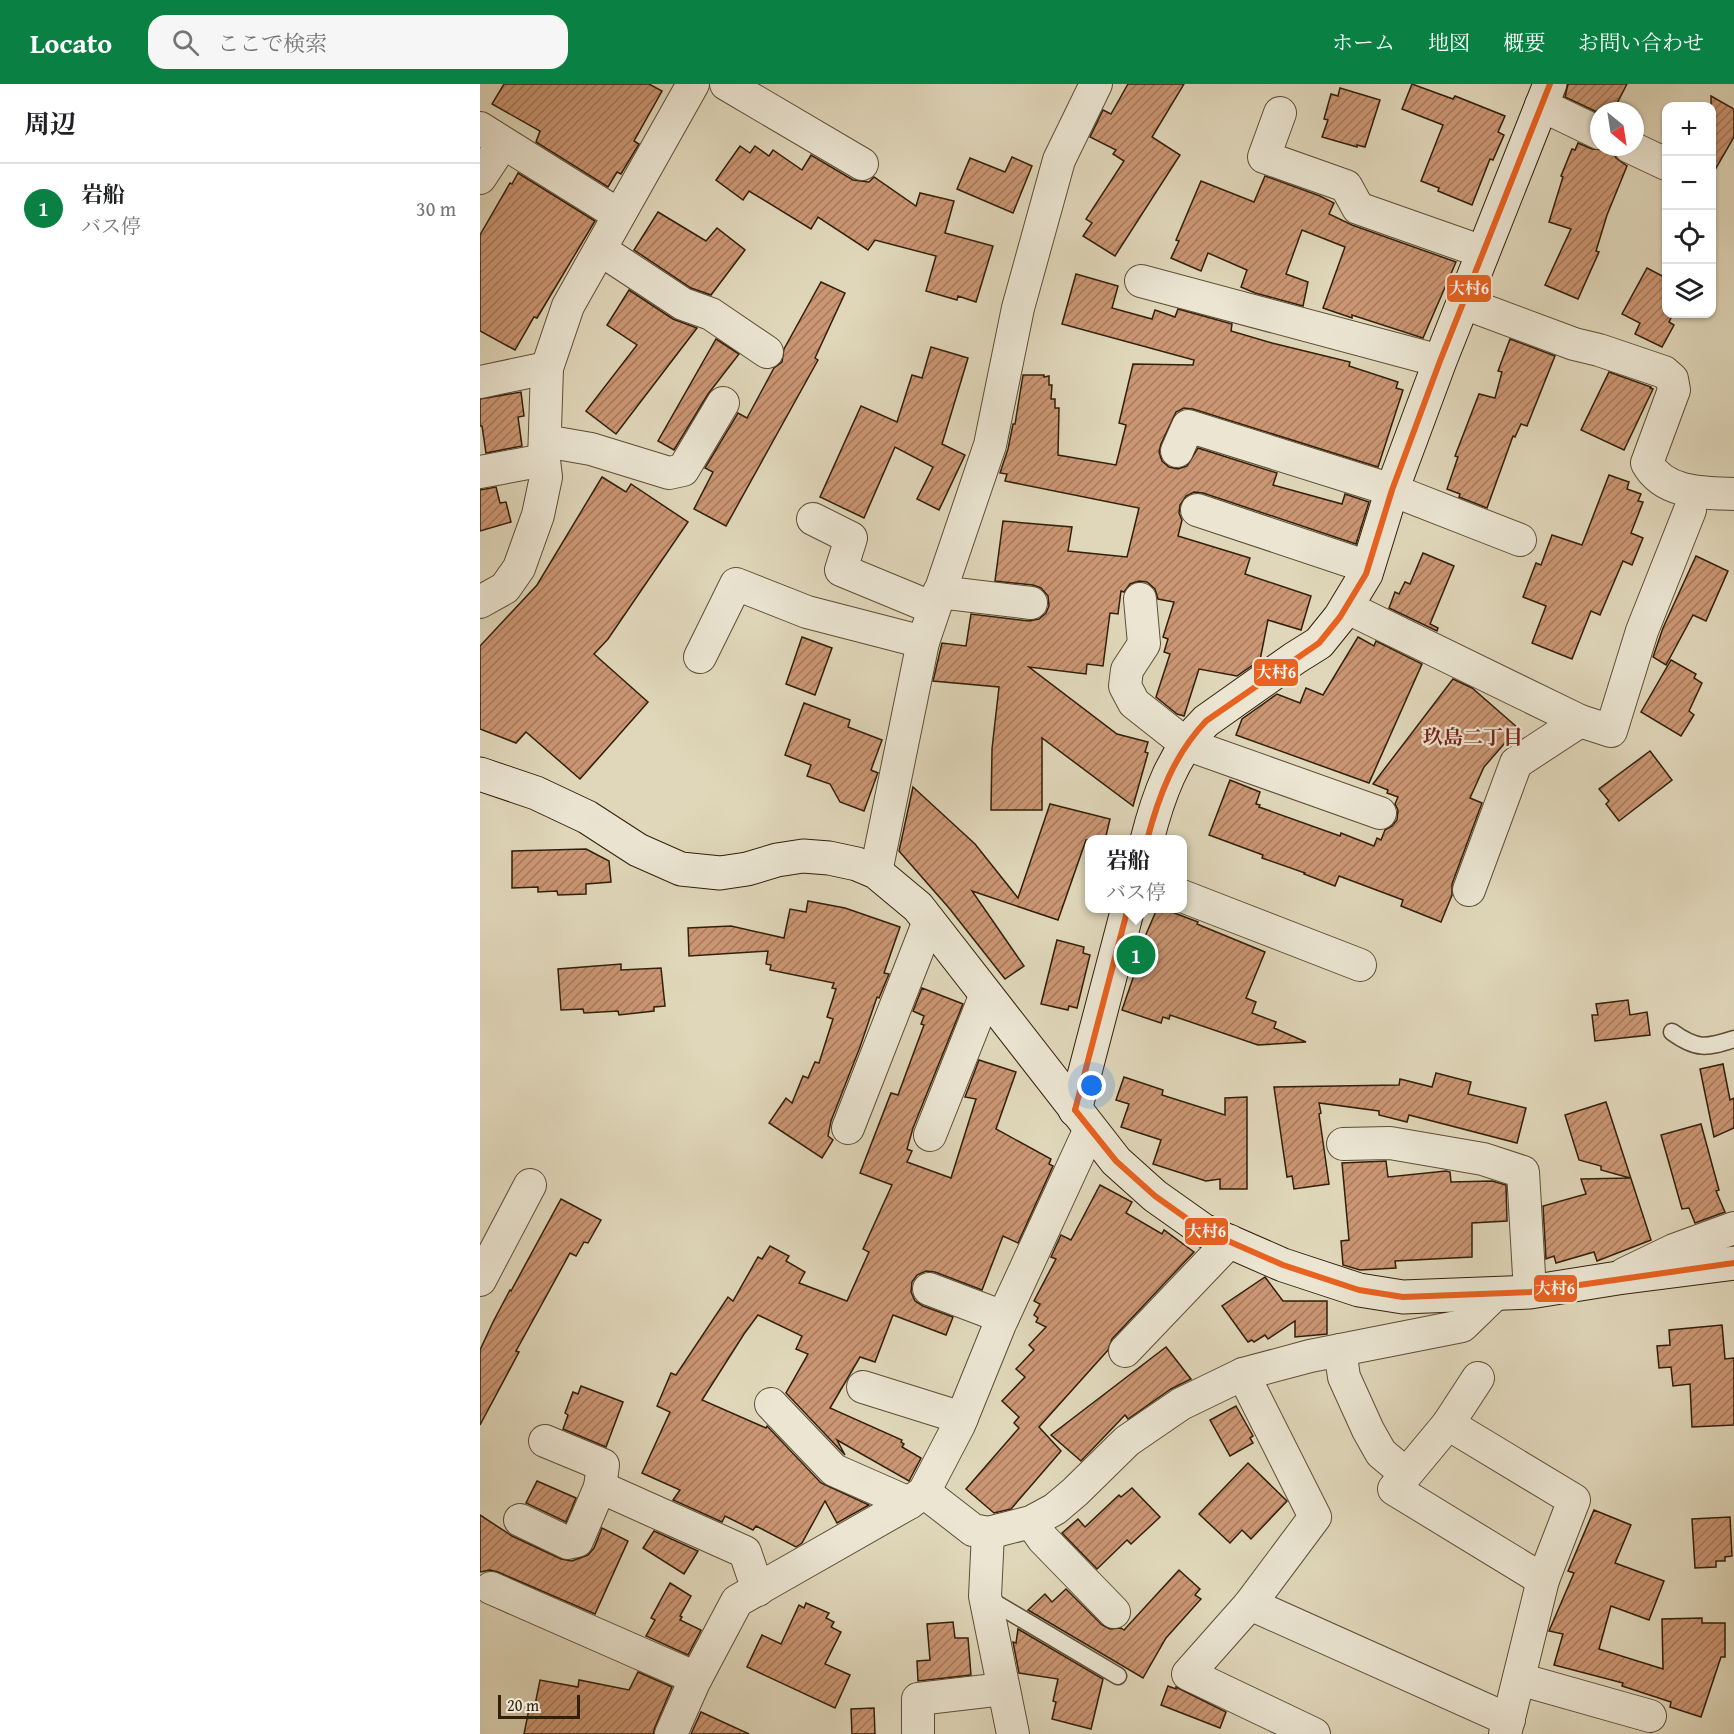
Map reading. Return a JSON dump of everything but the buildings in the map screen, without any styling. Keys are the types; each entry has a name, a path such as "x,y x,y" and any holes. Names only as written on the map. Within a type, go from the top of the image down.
{"street":[{"path":"480,602 505,588 519,568 538,515 546,477 544,451 547,368 568,306 693,84"},
{"path":"726,84 862,164"},
{"path":"876,872 920,653 936,600 990,446 1018,308 1059,160 1096,84"},
{"path":"1148,835 1158,799 1175,762 1193,733 1206,721 1295,658 1319,644 1366,574 1392,490 1440,361 1546,95 1590,127"},
{"path":"1280,113 1264,157 1346,186 1358,208 1483,252"},
{"path":"480,178 491,136 619,215"},
{"path":"1644,154 1662,162"},
{"path":"601,250 683,304 711,314 767,352"},
{"path":"1141,280 1440,361"},
{"path":"1464,303 1574,344 1664,372 1672,379 1674,390 1647,463 1652,472 1674,486 1692,492 1734,494"},
{"path":"480,382 547,368"},
{"path":"480,472 544,451 591,449 669,472 682,470 723,403"},
{"path":"1177,451 1188,426 1392,490 1520,540"},
{"path":"1197,510 1368,567"},
{"path":"1346,607 1580,721 1611,731 1642,631 1690,510"},
{"path":"813,519 851,538 841,570 936,600 1031,603"},
{"path":"700,657 736,584 920,653"},
{"path":"1140,599 1144,644 1126,670 1125,686 1134,703 1186,744 1380,813"},
{"path":"837,642 920,653"},
{"path":"1468,890 1516,763 1580,721"},
{"path":"480,774 536,793 587,817 638,850 681,869 720,873 803,856 829,858 857,864 876,872 918,907 1116,1161 1155,1196 1203,1230 1283,1265 1359,1290 1403,1297 1530,1292 1734,1263"},
{"path":"1187,898 1360,965"},
{"path":"671,1734 696,1678 736,1601 916,1498 962,1418 1082,1120 1127,913"},
{"path":"848,1128 929,921"},
{"path":"930,1135 986,994"},
{"path":"1343,1144 1390,1143 1483,1159 1523,1172 1530,1292"},
{"path":"480,1280 530,1185"},
{"path":"1618,1278 1674,1251 1734,1228"},
{"path":"1125,1351 1230,1241"},
{"path":"929,1289 1003,1317"},
{"path":"771,1404 834,1470 916,1498 973,1530 988,1533 1031,1522 1055,1509 1127,1441 1181,1404 1243,1374 1340,1350 1462,1326 1494,1295"},
{"path":"1340,1350 1344,1377 1368,1430 1381,1453 1406,1474"},
{"path":"1243,1374 1315,1517 1250,1604 1188,1674 1314,1734"},
{"path":"1478,1378 1448,1424 1394,1489 1543,1580"},
{"path":"862,1387 962,1418"},
{"path":"1250,1604 1507,1727 1543,1580 1574,1500 1448,1424"},
{"path":"520,1520 568,1543 577,1541 600,1487 603,1464 546,1442"},
{"path":"600,1487 745,1552 758,1590"},
{"path":"1031,1522 1043,1539 1114,1612"},
{"path":"988,1533 985,1596 1013,1734"},
{"path":"491,1588 696,1678"},
{"path":"1519,1679 1650,1716"},
{"path":"918,1734 918,1699 1003,1689"}],"lane":[{"path":"1672,1032 1696,1047 1708,1047 1734,1039"},
{"path":"985,1596 1118,1676"}],"transit line":[{"name":"大村6","path":"1149,835 1169,776 1195,734 1206,721 1319,643 1340,617 1366,574 1392,490 1440,361 1550,84"},
{"name":"大村6","path":"1075,1110 1127,913"},
{"name":"大村6","path":"1075,1110 1116,1161 1155,1196 1203,1230 1283,1265 1359,1290 1403,1297 1530,1292 1734,1263"}],"place":[{"name":"岩船","path":"1136,955"}],"district":[{"name":"玖島二丁目","path":"1473,736"}]}
